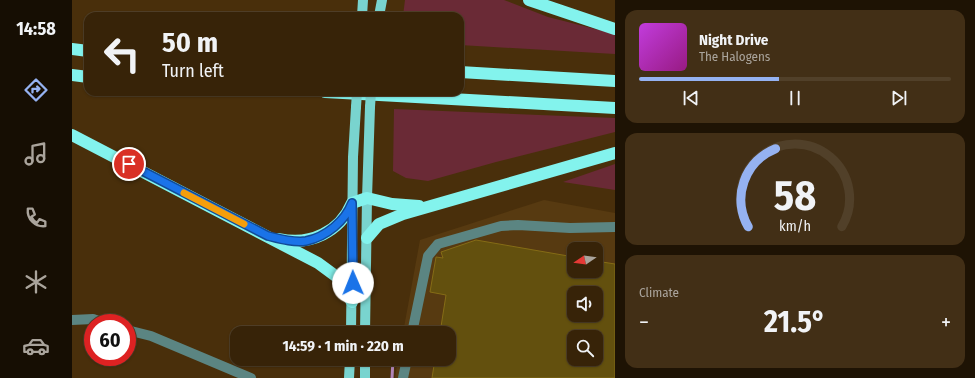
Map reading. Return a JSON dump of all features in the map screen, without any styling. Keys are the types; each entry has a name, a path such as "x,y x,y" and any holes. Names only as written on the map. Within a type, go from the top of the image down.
{"highway":[{"path":"529,0 615,29"},
{"path":"72,49 84,50"},
{"path":"464,72 615,81"},
{"path":"72,75 84,76"},
{"path":"398,96 615,108"},
{"path":"72,135 318,263 337,277 352,302"},
{"path":"367,238 384,221 428,206 615,153"},
{"path":"268,236 289,241 305,241 322,235 344,219 352,203 367,198 392,204 428,206"}],"main road":[{"path":"362,12 363,0"},
{"path":"380,12 382,0"},
{"path":"351,326 352,203 357,96"},
{"path":"365,326 367,198 371,96"},
{"path":"349,378 350,366"},
{"path":"364,378 365,366"}],"lane":[{"path":"413,326 428,256 438,244 501,226 518,225 570,228 615,227"},
{"path":"72,320 84,319"},
{"path":"136,332 151,336 251,378"},
{"path":"403,378 406,366"}],"shaded area":[{"path":"405,0 504,0 548,17 615,34 615,54 464,45 464,12 404,12"},
{"path":"394,109 615,118 615,132 428,181 406,178 393,171"},
{"path":"615,164 615,190 563,182"},
{"path":"544,200 615,213 615,378 395,378 397,366 456,366 456,326 404,326 420,240"}],"building":[{"path":"476,240 567,256 567,278 603,278 603,262 615,264 615,378 432,378 434,366 456,366 456,326 441,326 446,295 430,292 436,257 443,258 441,252"}],"waterway":[{"path":"392,378 393,366"}],"slow traffic":[{"path":"184,193 244,224"}],"route":[{"path":"129,164 268,236 289,241 305,241 322,235 344,219 352,203 353,283"}]}
